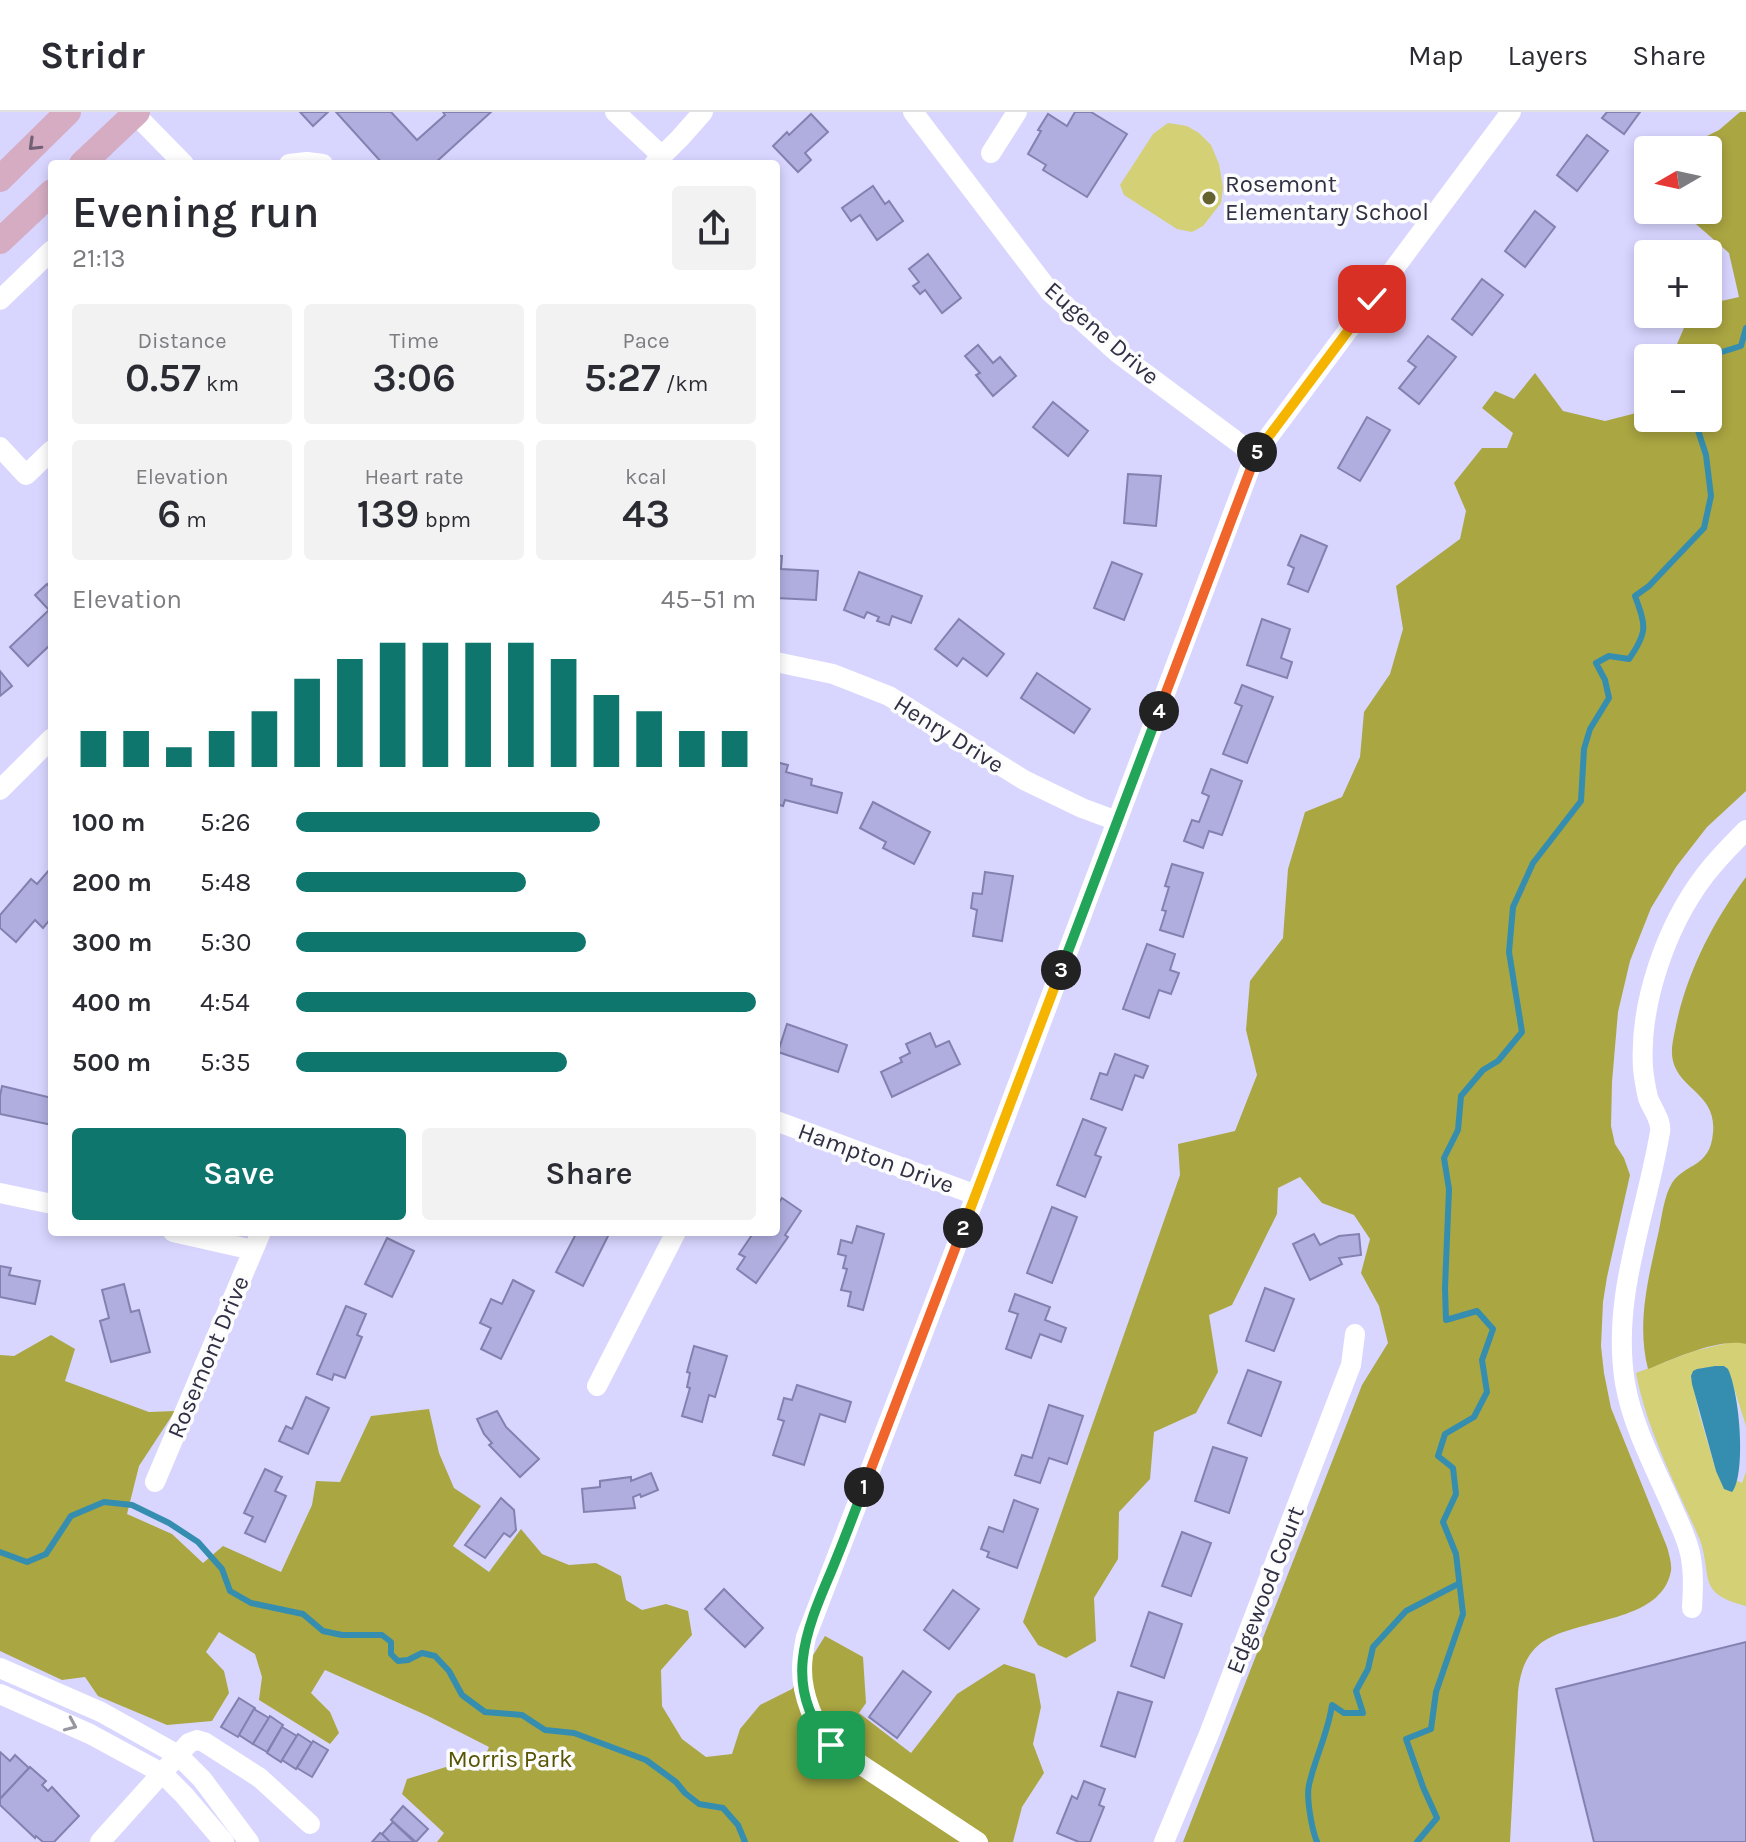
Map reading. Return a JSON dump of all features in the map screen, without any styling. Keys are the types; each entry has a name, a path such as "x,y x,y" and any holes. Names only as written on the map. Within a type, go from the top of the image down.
{"main road":[{"path":"3,171 68,112"},
{"path":"86,160 136,113"},
{"path":"0,241 48,196"}],"street":[{"path":"615,112 658,160 703,112"},
{"name":"Eugene Drive","path":"914,112 1050,292 1119,354 1255,455"},
{"path":"991,153 1017,112"},
{"path":"978,1842 831,1745 825,1738 807,1702 801,1671 806,1637 1255,455 1511,112"},
{"path":"136,113 180,160"},
{"path":"0,300 48,254"},
{"path":"0,447 26,475 48,454"},
{"name":"Henry Drive","path":"780,663 833,674 889,696 1024,780 1117,821"},
{"path":"0,790 48,742"},
{"path":"1692,1608 1693,1580 1686,1537 1632,1414 1621,1358 1621,1324 1625,1287 1661,1127 1649,1100 1643,1069 1644,1033 1650,996 1677,921 1704,877 1746,830"},
{"name":"Hampton Drive","path":"780,1122 976,1195"},
{"path":"0,1193 48,1203"},
{"path":"210,1236 257,1241"},
{"path":"597,1386 674,1236"},
{"name":"Rosemont Drive","path":"155,1482 257,1241"},
{"name":"Edgewood Court","path":"1164,1842 1209,1734 1351,1365 1355,1334"},
{"path":"0,1668 101,1712 178,1755 202,1779 249,1842"},
{"path":"0,1694 90,1734 162,1773 224,1842"},
{"path":"100,1842 193,1741 204,1742 260,1778 310,1824"}],"shaded area":[{"path":"1168,123 1187,126 1199,133 1211,145 1219,164 1223,187 1221,203 1203,226 1192,232 1177,229 1124,195 1120,185 1153,134"},
{"path":"1736,1341 1746,1344 1746,1426 1728,1369 1724,1366 1698,1369 1691,1376 1716,1471 1742,1483 1746,1472 1746,1606 1720,1596 1709,1582 1700,1540 1655,1437 1636,1373 1694,1351"}],"green space":[{"path":"1740,112 1746,112 1746,791 1707,827 1676,867 1651,908 1630,961 1618,1012 1611,1126 1615,1144 1630,1175 1607,1277 1601,1346 1611,1408 1667,1547 1671,1571 1664,1588 1652,1601 1616,1617 1557,1635 1541,1643 1527,1659 1518,1692 1510,1842 1183,1842 1362,1385 1388,1343 1379,1306 1361,1273 1370,1239 1354,1215 1322,1203 1300,1177 1278,1188 1277,1214 1232,1305 1209,1315 1218,1372 1196,1413 1154,1432 1150,1479 1119,1512 1118,1559 1094,1598 1096,1641 1066,1658 1038,1645 1023,1622 1180,1175 1178,1144 1235,1131 1257,1075 1246,1030 1250,981 1283,938 1288,869 1305,812 1342,797 1360,757 1364,712 1390,674 1403,629 1396,586 1460,539 1466,511 1454,483 1482,448 1507,448 1513,433 1482,408 1495,391 1514,399 1535,373 1563,411 1605,421 1634,414 1634,432 1722,432 1722,344 1677,344 1684,328 1722,328 1722,301 1739,297 1729,253 1722,247 1722,240 1714,240 1696,224 1722,224 1722,136 1707,136"},
{"path":"1746,877 1746,1344 1710,1346 1648,1369 1643,1334 1645,1299 1665,1200 1677,1177 1707,1153 1713,1133 1709,1109 1677,1071 1673,1061 1676,1025 1687,985 1703,947"},
{"name":"Morris Park","path":"51,1335 75,1349 65,1381 149,1412 175,1411 139,1466 127,1514 172,1534 203,1563 223,1546 281,1572 312,1505 316,1481 340,1482 371,1416 429,1409 439,1453 454,1488 481,1506 453,1546 489,1572 521,1529 542,1554 569,1565 596,1563 621,1576 626,1600 642,1610 666,1604 688,1611 692,1635 661,1670 662,1706 682,1739 706,1757 732,1754 740,1729 760,1705 792,1689 825,1636 863,1657 866,1703 859,1713 911,1753 957,1694 1004,1664 1035,1674 1041,1707 1033,1744 1044,1773 1022,1807 1013,1842 437,1842 444,1833 402,1794 407,1779 446,1767 479,1771 489,1747 325,1670 311,1693 330,1712 339,1733 330,1744 259,1700 262,1677 255,1654 219,1632 206,1652 224,1671 229,1693 212,1721 167,1725 98,1696 85,1677 62,1680 0,1651 0,1355 14,1356"}],"water":[{"path":"1715,1366 1728,1369 1736,1397 1740,1452 1732,1492 1724,1489 1716,1471 1692,1384 1693,1371"}],"building":[{"path":"300,112 328,112 313,126"},
{"path":"336,112 391,112 417,140 445,115 443,112 491,112 438,160 379,160"},
{"path":"1075,112 1091,112 1127,134 1087,197 1043,170 1046,165 1028,154 1048,114 1067,126"},
{"path":"1607,112 1640,112 1624,134 1602,118"},
{"path":"811,114 828,132 805,153 811,160 798,172 773,146"},
{"path":"1587,135 1608,151 1577,191 1557,175"},
{"path":"873,186 885,204 889,201 903,221 877,240 860,215 851,221 842,208"},
{"path":"1535,211 1555,227 1525,267 1505,251"},
{"path":"928,254 961,298 942,313 925,290 920,294 913,286 919,282 909,269"},
{"path":"1482,279 1503,295 1472,335 1452,319"},
{"path":"1428,336 1456,357 1419,404 1399,388 1416,367 1408,361"},
{"path":"978,345 993,363 1000,357 1016,376 993,396 976,375 980,373 965,356"},
{"path":"1053,402 1088,431 1068,456 1033,427"},
{"path":"1367,417 1390,430 1360,481 1338,468"},
{"path":"1128,474 1161,476 1156,526 1124,523"},
{"path":"1301,535 1327,546 1308,592 1288,584 1294,568 1288,565"},
{"path":"780,556 781,569 818,571 816,600 780,598"},
{"path":"1112,562 1142,574 1124,620 1094,608"},
{"path":"859,572 922,596 911,623 892,616 889,625 877,621 879,617 867,612 864,618 844,610"},
{"path":"47,584 48,609 35,595"},
{"path":"48,611 48,647 28,666 10,647"},
{"path":"959,619 1004,654 987,676 963,658 957,666 935,649"},
{"path":"1262,619 1290,629 1281,658 1292,662 1287,678 1247,665"},
{"path":"0,671 12,686 0,696"},
{"path":"1037,673 1090,709 1074,733 1021,698"},
{"path":"1242,685 1273,697 1247,763 1223,754 1242,706 1235,703"},
{"path":"780,763 788,765 786,772 812,779 811,785 842,793 837,813 785,800 783,806 780,805"},
{"path":"1211,769 1242,781 1222,835 1209,831 1203,848 1184,841 1192,820 1199,822 1209,796 1202,793"},
{"path":"873,802 930,832 914,864 883,848 886,842 860,828"},
{"path":"1172,864 1203,873 1183,937 1160,930 1169,887 1165,886"},
{"path":"48,871 48,922 43,928 35,920 16,942 0,928 0,915 31,879 37,884"},
{"path":"985,872 1013,876 1002,941 973,936 977,910 971,908 973,893 982,894"},
{"path":"1147,944 1175,954 1170,970 1179,973 1171,994 1159,990 1149,1018 1123,1009"},
{"path":"787,1024 847,1045 838,1072 780,1053"},
{"path":"930,1033 936,1047 949,1041 960,1064 892,1097 881,1072 902,1062 900,1058 910,1053 906,1044"},
{"path":"1115,1054 1148,1066 1143,1078 1135,1075 1122,1110 1091,1099 1100,1073 1107,1075"},
{"path":"2,1086 48,1097 48,1124 0,1114"},
{"path":"1083,1119 1106,1128 1095,1155 1101,1157 1085,1197 1057,1185"},
{"path":"782,1198 801,1211 785,1235 788,1237 756,1283 737,1269 745,1257 739,1254 751,1236 780,1236"},
{"path":"1052,1207 1077,1217 1052,1283 1027,1273"},
{"path":"857,1226 884,1234 863,1310 848,1306 851,1292 841,1290 847,1269 843,1268 846,1256 838,1254 841,1240 852,1243"},
{"path":"1314,1234 1320,1245 1339,1236 1359,1234 1361,1255 1339,1258 1342,1264 1310,1280 1293,1244"},
{"path":"575,1236 608,1236 583,1286 556,1272"},
{"path":"387,1238 414,1251 392,1297 365,1284"},
{"path":"0,1266 11,1268 9,1275 40,1281 35,1304 0,1297"},
{"path":"513,1280 534,1291 501,1359 481,1349 491,1328 480,1323 491,1299 502,1304"},
{"path":"124,1284 131,1312 139,1310 150,1352 111,1362 100,1321 109,1318 102,1290"},
{"path":"1265,1288 1294,1299 1274,1351 1246,1341"},
{"path":"1015,1294 1050,1307 1045,1320 1066,1328 1061,1342 1040,1334 1031,1358 1006,1349 1018,1314 1009,1311"},
{"path":"346,1306 366,1314 357,1335 362,1337 345,1378 334,1374 332,1380 317,1374"},
{"path":"694,1346 727,1356 715,1397 709,1395 702,1422 682,1416 690,1388 687,1387 690,1373 687,1372"},
{"path":"1248,1370 1281,1382 1261,1436 1228,1423"},
{"path":"797,1385 851,1402 845,1422 820,1414 804,1465 773,1455 784,1421 778,1419 784,1398 792,1400"},
{"path":"306,1397 329,1408 308,1454 279,1441 286,1426 292,1429"},
{"path":"1049,1405 1083,1416 1067,1464 1049,1458 1040,1483 1015,1475 1022,1455 1032,1458"},
{"path":"497,1411 506,1427 539,1459 520,1477 489,1445 492,1443 477,1419"},
{"path":"1213,1447 1247,1458 1229,1513 1195,1501"},
{"path":"265,1469 282,1477 275,1491 286,1496 265,1542 245,1533 253,1517 244,1513"},
{"path":"651,1473 658,1490 633,1497 635,1508 584,1512 582,1489 600,1487 600,1481 631,1477 631,1481"},
{"path":"501,1498 514,1510 516,1530 510,1537 504,1533 485,1558 465,1545"},
{"path":"1014,1500 1038,1509 1017,1568 987,1557 989,1552 981,1549 989,1527 1003,1532"},
{"path":"1182,1532 1211,1543 1191,1596 1162,1586"},
{"path":"724,1589 763,1628 745,1647 705,1609"},
{"path":"953,1590 979,1609 949,1649 924,1630"},
{"path":"1149,1612 1182,1624 1164,1678 1131,1666"},
{"path":"1746,1642 1746,1842 1594,1842 1556,1689"},
{"path":"903,1671 931,1692 897,1738 869,1717"},
{"path":"1118,1692 1152,1702 1135,1757 1101,1746"},
{"path":"239,1698 255,1708 238,1737 221,1727"},
{"path":"254,1709 269,1718 253,1744 239,1735"},
{"path":"270,1716 283,1725 267,1752 253,1744"},
{"path":"282,1727 297,1736 281,1762 267,1753"},
{"path":"298,1734 312,1743 296,1769 282,1760"},
{"path":"313,1741 328,1750 312,1777 297,1768"},
{"path":"0,1752 10,1761 15,1755 29,1768 0,1799"},
{"path":"30,1767 46,1781 42,1785 48,1791 52,1787 79,1816 54,1842 35,1838 0,1805 0,1799"},
{"path":"1084,1781 1105,1789 1099,1805 1104,1807 1090,1842 1079,1842 1057,1833 1072,1796 1077,1799"},
{"path":"403,1806 428,1829 416,1842 391,1820"},
{"path":"393,1822 414,1842 390,1842 382,1834"},
{"path":"382,1834 390,1842 372,1842"}],"waterway":[{"path":"1722,352 1741,346 1746,328"},
{"path":"1417,1842 1437,1818 1406,1739 1431,1729 1436,1692 1463,1614 1456,1554 1443,1522 1456,1494 1453,1468 1438,1456 1445,1434 1474,1417 1487,1392 1482,1360 1493,1329 1477,1311 1446,1320 1449,1189 1444,1158 1458,1130 1461,1096 1483,1070 1498,1061 1522,1032 1509,952 1513,907 1533,863 1581,801 1584,749 1590,729 1609,698 1605,680 1596,663 1609,656 1629,659 1640,642 1643,629 1635,596 1649,586 1704,528 1711,496 1706,455 1699,432"},
{"path":"0,1552 27,1562 46,1554 71,1516 104,1502 132,1505 198,1542 222,1569 230,1591 251,1603 303,1614 323,1631 342,1635 382,1635 391,1642 391,1654 398,1661 422,1653 435,1656 449,1671 462,1695 485,1712 522,1715 545,1730 574,1733 646,1760 699,1804 723,1808 738,1825 745,1842"},
{"path":"1317,1842 1308,1791 1332,1705 1344,1713 1363,1713 1356,1691 1368,1669 1373,1647 1406,1611 1458,1584"}],"place":[{"name":"Rosemont Elementary School","path":"1209,198"}],"route":[{"path":"831,1745 807,1702 801,1671 806,1637 816,1607 976,1195 1255,455 1372,299"}]}
